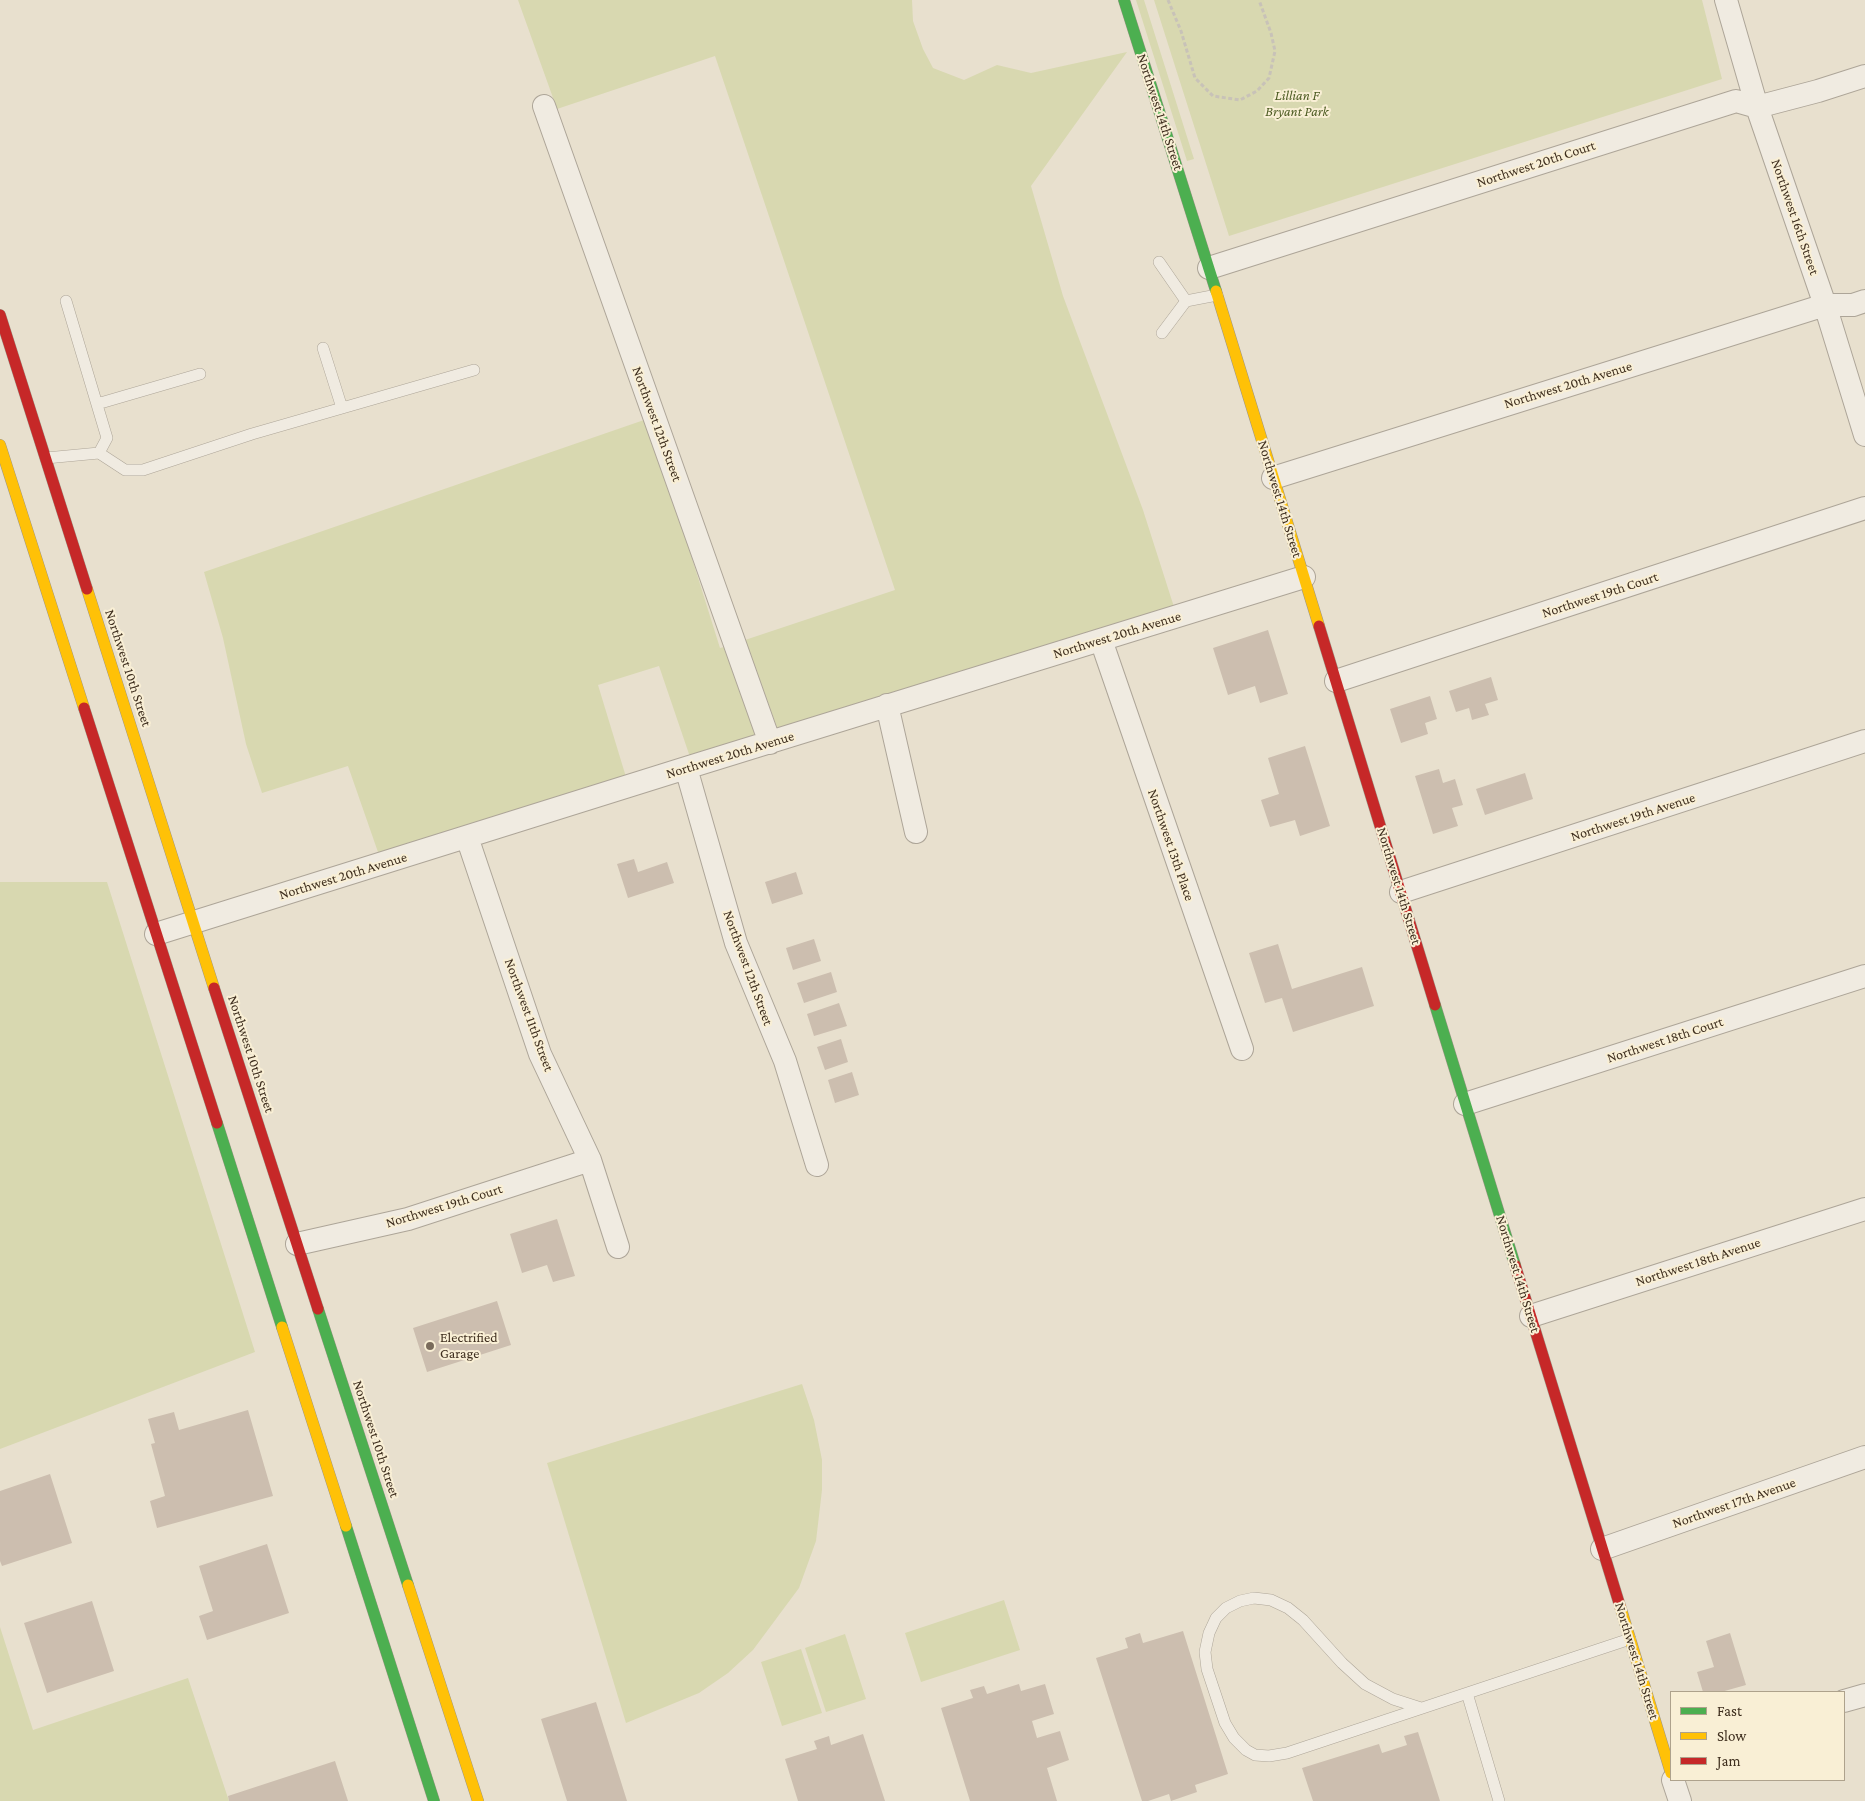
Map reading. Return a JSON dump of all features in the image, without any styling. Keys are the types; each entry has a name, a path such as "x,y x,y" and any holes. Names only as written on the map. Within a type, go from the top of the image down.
{"main road":[{"name":"Northwest 14th Street","path":"1124,0 1209,268 1602,1549 1670,1762"},
{"name":"Northwest 10th Street","path":"0,315 297,1244 325,1347 478,1801"},
{"path":"0,445 156,934 297,1356 434,1801"},
{"path":"28,453 46,458"}],"street":[{"name":"Northwest 16th Street","path":"1726,0 1757,107 1825,305 1865,435"},
{"name":"Northwest 20th Court","path":"1209,268 1736,101 1757,107 1865,76"},
{"name":"Northwest 12th Street","path":"544,106 770,743"},
{"name":"Northwest 20th Avenue","path":"1273,478 1825,305 1853,305 1865,301"},
{"name":"Northwest 19th Court","path":"1336,681 1865,508"},
{"name":"Northwest 20th Avenue","path":"156,934 887,705 1304,577"},
{"name":"Northwest 13th Place","path":"1101,640 1242,1049"},
{"path":"887,705 916,832"},
{"name":"Northwest 19th Avenue","path":"1401,892 1865,741"},
{"name":"Northwest 12th Street","path":"686,768 736,943 784,1061 817,1165"},
{"name":"Northwest 11th Street","path":"467,837 540,1054 590,1160 618,1247"},
{"name":"Northwest 18th Court","path":"1466,1104 1865,976"},
{"name":"Northwest 19th Court","path":"297,1244 408,1219 590,1160"},
{"name":"Northwest 18th Avenue","path":"1531,1316 1865,1209"},
{"name":"Northwest 17th Avenue","path":"1602,1549 1865,1458"},
{"path":"1845,1701 1865,1694"},
{"path":"1673,1781 1680,1801"}],"lane":[{"path":"1159,262 1186,301"},
{"path":"1162,333 1186,301 1217,295"},
{"path":"66,300 108,438 99,454"},
{"path":"323,348 342,408"},
{"path":"46,458 99,454 126,470 143,470 252,434 474,370"},
{"path":"97,404 200,374"},
{"path":"1421,1708 1393,1699 1365,1684 1342,1663 1303,1620 1288,1608 1271,1600 1254,1598 1240,1601 1226,1608 1216,1618 1209,1633 1205,1652 1207,1669 1225,1723 1234,1738 1255,1755 1269,1756 1287,1753 1630,1639"},
{"path":"1467,1693 1499,1801"}],"path":[{"path":"1168,0 1181,31 1195,78 1213,96 1240,100 1257,91 1269,78 1275,51 1260,0"}],"green space":[{"path":"518,0 912,0 913,21 923,49 933,68 964,80 997,65 1031,73 1127,52 1031,186 1063,296 1143,510 1174,607 778,730 745,640 895,590 715,56 557,109"},
{"path":"1136,0 1144,0 1194,159 1187,161"},
{"name":"Lillian F Bryant Park","path":"1154,0 1702,0 1722,79 1229,236"},
{"path":"644,420 680,520 720,648 724,647 757,737 690,757 659,666 598,685 626,777 379,855 348,766 262,793 246,744 223,638 204,572"},
{"path":"0,882 107,882 255,1352 0,1449"},
{"path":"802,1384 814,1420 822,1460 822,1490 816,1541 799,1588 753,1650 728,1673 699,1693 626,1723 547,1463"},
{"path":"1004,1600 1020,1650 921,1682 905,1633"},
{"path":"0,1627 33,1730 188,1678 229,1801 0,1801"},
{"path":"845,1634 866,1699 826,1712 805,1648"},
{"path":"801,1649 822,1713 782,1726 761,1662"}],"building":[{"path":"1268,630 1288,694 1260,703 1255,686 1228,695 1213,648"},
{"path":"1491,677 1498,700 1485,704 1489,715 1472,720 1469,708 1456,712 1449,691"},
{"path":"1430,696 1437,719 1425,723 1428,734 1401,743 1390,709"},
{"path":"1305,746 1330,826 1300,836 1295,820 1270,827 1261,800 1279,794 1268,758"},
{"path":"1439,769 1443,783 1455,779 1463,805 1452,808 1458,826 1433,834 1415,776"},
{"path":"1525,773 1533,799 1485,815 1476,789"},
{"path":"634,859 638,872 667,862 674,883 628,898 617,864"},
{"path":"796,872 803,894 772,904 765,882"},
{"path":"814,939 821,961 793,970 786,948"},
{"path":"1278,944 1292,989 1362,967 1374,1006 1293,1032 1282,998 1265,1003 1249,953"},
{"path":"831,972 837,992 804,1003 797,983"},
{"path":"839,1003 847,1026 814,1036 807,1014"},
{"path":"841,1039 848,1062 825,1070 817,1047"},
{"path":"852,1072 859,1095 835,1103 828,1080"},
{"path":"557,1219 575,1276 553,1282 547,1265 522,1273 510,1234"},
{"path":"497,1301 511,1345 427,1372 413,1328"},
{"path":"248,1410 273,1496 157,1528 150,1501 165,1496 151,1444 155,1443 148,1419 174,1412 179,1430"},
{"path":"50,1474 72,1543 2,1566 0,1561 0,1491"},
{"path":"267,1544 289,1613 207,1640 199,1616 213,1611 199,1566"},
{"path":"92,1601 114,1671 47,1693 24,1623"},
{"path":"1183,1631 1228,1774 1195,1785 1197,1792 1171,1801 1169,1794 1148,1801 1142,1801 1096,1658 1128,1648 1125,1638 1140,1633 1143,1643"},
{"path":"1730,1633 1746,1685 1725,1691 1703,1691 1697,1672 1714,1667 1706,1641"},
{"path":"1019,1684 1021,1691 1045,1684 1054,1714 1032,1721 1037,1738 1060,1731 1069,1760 1047,1768 1057,1801 970,1801 941,1708 973,1698 970,1690 984,1686 987,1694"},
{"path":"596,1702 627,1801 567,1801 541,1719"},
{"path":"1418,1732 1440,1801 1313,1801 1302,1768 1379,1744 1382,1753 1407,1745 1404,1736"},
{"path":"863,1734 885,1801 798,1801 785,1759 817,1749 814,1741 829,1736 831,1745"},
{"path":"335,1761 348,1801 229,1801 228,1796"}],"traffic: fast":[{"path":"1124,0 1216,291"},
{"path":"1435,1005 1515,1265"},
{"path":"217,1123 282,1327"},
{"path":"318,1309 408,1585"},
{"path":"346,1526 434,1801"}],"traffic: slow":[{"path":"1216,291 1319,626"},
{"path":"0,445 84,708"},
{"path":"87,589 214,988"},
{"path":"282,1327 346,1526"},
{"path":"408,1585 478,1801"},
{"path":"1620,1606 1670,1770"}],"traffic: jam":[{"path":"0,315 87,589"},
{"path":"1319,626 1435,1005"},
{"path":"84,708 217,1123"},
{"path":"214,988 318,1309"},
{"path":"1515,1265 1620,1606"}],"place":[{"name":"Electrified Garage","path":"430,1346"}]}
